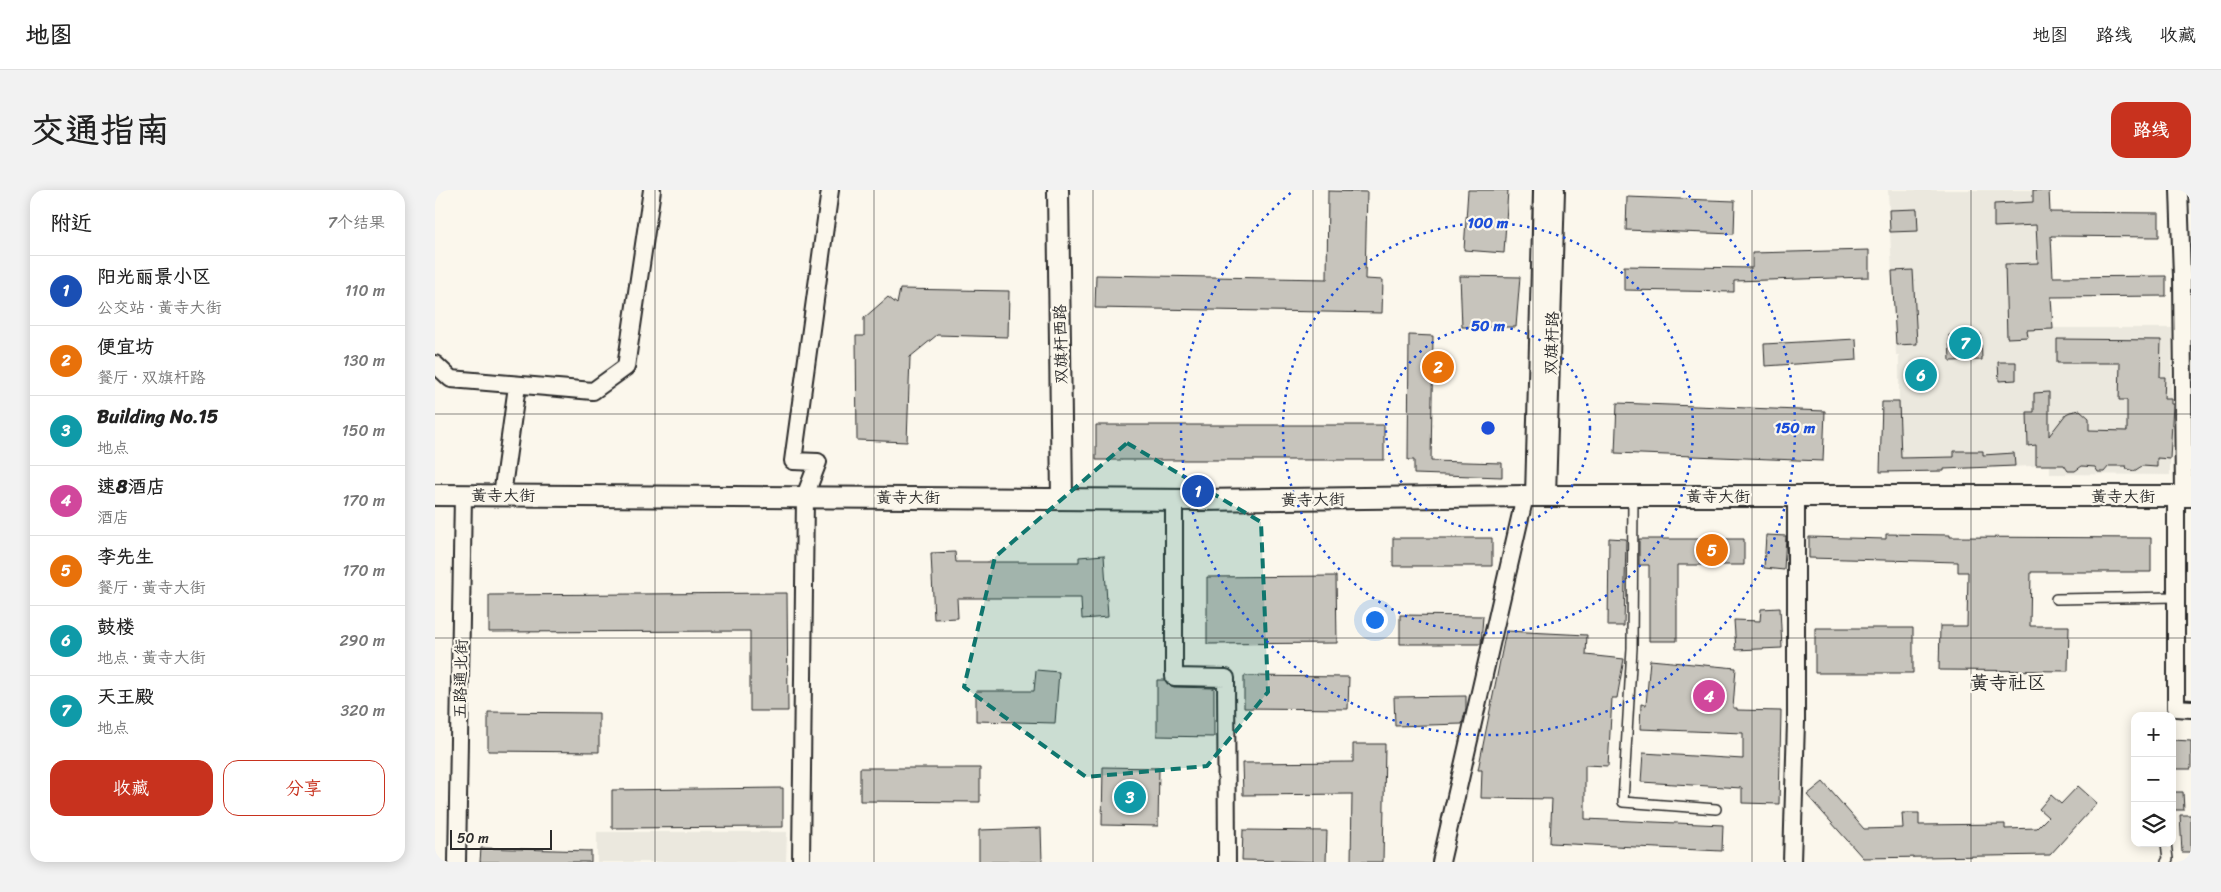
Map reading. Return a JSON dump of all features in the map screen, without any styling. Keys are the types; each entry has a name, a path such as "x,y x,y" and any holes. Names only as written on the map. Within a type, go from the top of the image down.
{"street":[{"path":"435,364 451,379 593,391 626,368 652,190"},
{"path":"801,862 805,496 818,462 793,461 830,190"},
{"name":"双旗杆西路","path":"1058,190 1062,498"},
{"path":"1441,862 1535,496 1542,190"},
{"name":"双旗杆路","path":"1535,496 1556,190"},
{"path":"2179,190 2187,276 2184,496 2176,597 2175,708 2191,709"},
{"path":"502,495 517,386"},
{"name":"五路通北街","path":"457,862 463,495"},
{"name":"黄寺大街","path":"435,496 805,496 1174,499 1535,496 2184,496"},
{"path":"1792,862 1796,496"},
{"path":"1174,499 1174,677 1226,678 1227,862"}],"lane":[{"path":"1633,496 1632,648 1623,802 1716,809"},
{"path":"2056,599 2176,597"},
{"path":"2166,847 2168,859 2166,862"}],"highlighted area":[{"path":"1127,443 1261,522 1268,692 1207,766 1086,777 964,687 995,557"}],"shaded area":[{"path":"1888,190 2049,190 2053,328 2172,328 2170,475 2050,474 2050,465 1994,468 1987,461 1983,461 1983,468 1954,469 1954,462 1952,462 1944,471 1880,472 1882,402 1899,401 1899,355 1896,355"},
{"path":"597,832 787,832 786,862 597,862"}],"building":[{"path":"1468,190 1508,190 1504,253 1464,250"},
{"path":"2033,190 2049,190 2050,212 2159,213 2159,237 2051,236 2053,277 2166,276 2166,296 2051,297 2053,329 2027,330 2028,337 2007,338 2005,264 2038,263 2036,225 1994,227 1994,204 2033,202"},
{"path":"1328,191 1367,192 1365,279 1383,280 1382,313 1095,308 1096,275 1327,279"},
{"path":"1627,197 1735,201 1734,234 1626,230"},
{"path":"1917,209 1918,231 1890,232 1889,210"},
{"path":"1869,250 1869,277 1734,281 1734,292 1624,290 1624,266 1752,268 1752,253"},
{"path":"1913,270 1917,344 1896,345 1892,271"},
{"path":"1460,276 1520,277 1516,327 1462,327"},
{"path":"900,289 1009,291 1008,337 937,335 910,357 907,442 857,440 856,336 864,336 864,318 888,297 897,304"},
{"path":"1981,334 1982,360 1950,361 1949,335"},
{"path":"1409,335 1433,336 1431,461 1502,463 1502,477 1414,474 1414,460 1408,460"},
{"path":"1856,339 1857,360 1765,366 1764,344"},
{"path":"2057,339 2161,340 2160,377 2165,377 2164,399 2171,399 2171,404 2173,404 2170,459 2157,458 2157,467 2142,466 2134,471 2127,469 2126,466 2109,466 2104,472 2098,472 2095,467 2082,466 2075,471 2068,471 2064,465 2036,465 2036,445 2028,446 2027,412 2034,412 2034,393 2049,392 2049,436 2066,414 2080,410 2089,418 2089,430 2127,431 2127,400 2119,400 2120,363 2057,363"},
{"path":"1998,362 2016,362 2016,380 1999,381"},
{"path":"1912,366 1930,366 1930,384 1912,384"},
{"path":"1882,402 1899,402 1901,458 1954,457 1954,451 1983,451 1983,455 2014,453 2015,466 1944,469 1944,471 1880,472"},
{"path":"1617,403 1825,411 1823,461 1615,453"},
{"path":"1096,425 1384,425 1384,460 1096,460"},
{"path":"1886,534 1950,535 1950,537 2151,538 2151,572 2031,572 2030,626 2069,626 2068,671 1939,670 1940,626 1967,626 1968,572 1958,572 1958,562 1809,558 1809,537 1886,539"},
{"path":"1766,535 1786,536 1784,570 1764,568"},
{"path":"1393,538 1492,538 1492,566 1393,566"},
{"path":"1609,538 1626,539 1624,626 1608,626"},
{"path":"1639,539 1744,539 1744,565 1677,565 1677,641 1649,641 1649,565 1639,565"},
{"path":"955,552 956,562 1079,562 1079,557 1104,555 1108,617 1082,619 1081,598 957,598 958,618 934,619 931,553"},
{"path":"1336,576 1337,643 1207,644 1207,577"},
{"path":"787,593 788,711 750,711 750,631 489,632 489,595"},
{"path":"1780,608 1782,648 1736,650 1734,620 1760,621 1761,609"},
{"path":"1400,615 1483,616 1481,644 1400,644"},
{"path":"1815,628 1913,628 1913,673 1815,673"},
{"path":"1506,631 1587,635 1586,655 1624,659 1617,698 1612,698 1608,766 1585,765 1585,819 1723,825 1722,851 1550,843 1552,799 1481,798 1482,770 1478,770"},
{"path":"1650,660 1736,668 1733,708 1737,708 1737,710 1781,711 1779,804 1742,803 1742,788 1641,782 1643,753 1743,759 1743,733 1640,729 1641,704 1646,705"},
{"path":"1036,670 1059,672 1055,723 976,721 976,691 1034,691"},
{"path":"1244,676 1349,677 1348,709 1244,708"},
{"path":"1157,680 1165,680 1174,687 1214,688 1214,737 1157,736"},
{"path":"1466,696 1466,708 1462,724 1395,726 1394,697"},
{"path":"488,712 599,713 599,752 488,751"},
{"path":"2176,740 2191,741 2191,769 2176,769"},
{"path":"1353,744 1385,744 1383,862 1351,862 1352,794 1243,795 1242,763 1353,762"},
{"path":"1103,767 1159,768 1158,826 1102,825"},
{"path":"860,768 980,768 980,802 860,801"},
{"path":"1823,782 1864,829 1903,828 1902,813 1919,813 1919,825 2005,824 2005,829 2037,828 2048,817 2039,809 2051,795 2061,804 2078,786 2097,803 2050,855 1863,858 1807,795"},
{"path":"783,788 783,827 612,828 612,790"},
{"path":"2176,792 2183,792 2184,810 2176,810"},
{"path":"2180,815 2191,815 2191,852 2182,852"},
{"path":"1041,828 1042,862 979,862 979,830"},
{"path":"1243,830 1327,831 1326,862 1242,860"},
{"path":"481,848 591,851 591,862 480,862"}],"place":[{"name":"天王殿","path":"1965,343"},
{"name":"便宜坊","path":"1438,367"},
{"name":"鼓楼","path":"1921,375"},
{"name":"阳光丽景小区","path":"1198,491"},
{"name":"李先生","path":"1712,550"},
{"name":"速8酒店","path":"1709,696"},
{"name":"Building No.15","path":"1130,797"}],"district":[{"name":"黄寺社区","path":"2008,682"}]}
